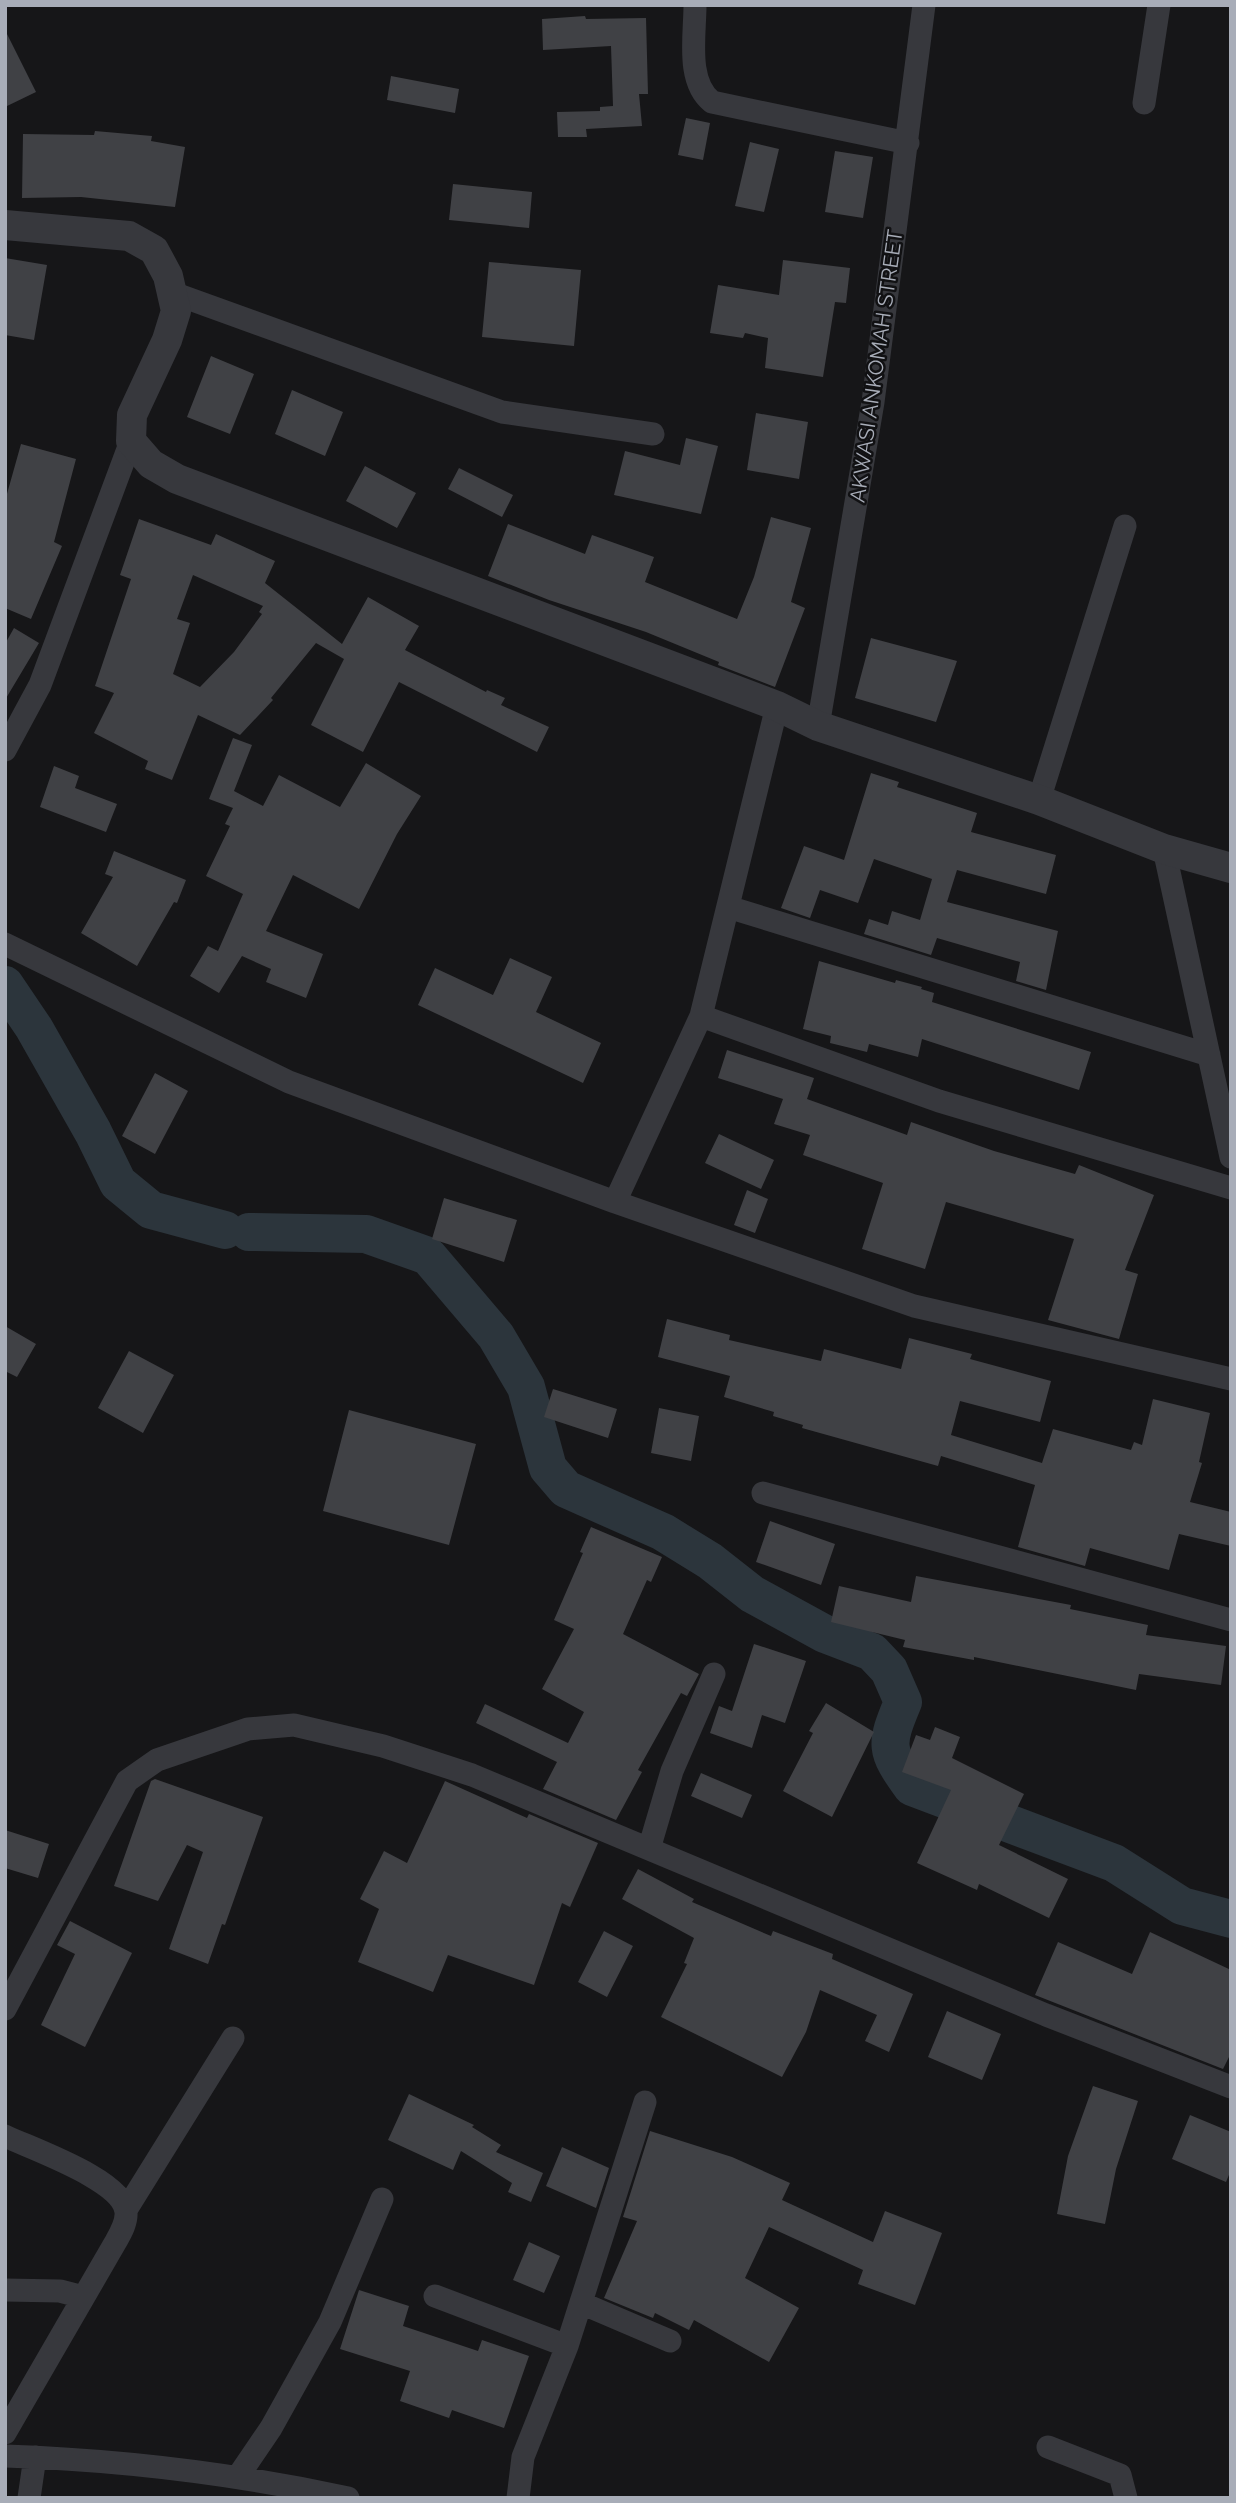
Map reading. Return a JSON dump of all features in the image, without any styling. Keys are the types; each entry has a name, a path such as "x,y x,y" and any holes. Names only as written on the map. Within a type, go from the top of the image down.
{"street":[{"path":"695,5 696,78 701,93 712,102 908,143"},
{"name":"AKWASI ANKOMAH STREET","path":"818,726 873,402 924,5"},
{"path":"1144,103 1160,5"},
{"path":"5,225 47,226 129,236 154,250 173,293 176,311 167,340 132,415 131,441 40,685 5,750"},
{"path":"173,293 502,412 653,434"},
{"path":"131,441 150,464 177,479 777,706 818,726 1039,800 1164,849 1231,867"},
{"path":"1039,800 1125,526"},
{"path":"615,1202 701,1016 777,706"},
{"path":"1164,849 1231,1157"},
{"path":"728,907 1209,1055"},
{"path":"5,944 289,1082 615,1202 914,1306 1231,1379"},
{"path":"701,1016 939,1101 1231,1188"},
{"path":"763,1493 1231,1620"},
{"path":"649,1849 672,1771 714,1674"},
{"path":"5,2009 127,1781 157,1760 248,1729 294,1725 383,1746 472,1775 1046,2015 1231,2087"},
{"path":"5,2433 115,2243 126,2221 127,2210 233,2038"},
{"path":"517,2498 523,2457 567,2346 645,2102"},
{"path":"5,2136 100,2181 116,2194 127,2210"},
{"path":"239,2475 271,2428 330,2322 382,2199"},
{"path":"5,2290 60,2291 83,2297"},
{"path":"435,2296 567,2346"},
{"path":"581,2303 670,2341"},
{"path":"1048,2447 1120,2475 1126,2498"},
{"path":"5,2456 130,2461 239,2475 348,2498"},
{"path":"29,2498 35,2457"}],"building":[{"path":"585,16 586,19 646,18 648,94 639,94 642,126 586,129 587,137 558,137 557,112 600,111 600,107 613,106 611,46 543,50 542,19"},
{"path":"5,30 36,92 5,107"},
{"path":"391,76 459,89 455,113 387,100"},
{"path":"686,118 710,123 703,160 678,155"},
{"path":"95,131 152,136 151,141 185,147 175,207 81,197 22,198 23,134 94,135"},
{"path":"750,142 779,149 764,212 735,206"},
{"path":"835,151 873,157 863,218 825,212"},
{"path":"453,184 532,192 529,228 449,220"},
{"path":"5,258 47,265 34,340 5,335"},
{"path":"783,260 850,268 846,303 835,302 823,377 765,368 768,338 745,333 743,338 710,333 718,285 779,295"},
{"path":"489,262 581,270 574,346 482,337"},
{"path":"211,356 254,374 230,434 187,417"},
{"path":"292,390 343,412 325,456 275,434"},
{"path":"756,413 808,422 799,479 747,470"},
{"path":"686,438 718,446 701,514 614,495 625,451 680,465"},
{"path":"21,444 76,459 54,542 62,546 31,619 5,608 5,501"},
{"path":"365,466 416,493 397,528 346,501"},
{"path":"459,468 513,495 502,517 448,489"},
{"path":"771,517 811,528 791,602 805,608 775,687 718,665 719,662 646,632 549,600 488,576 508,524 585,554 592,535 654,557 645,582 737,619 754,577"},
{"path":"139,519 211,545 216,534 275,561 265,583 342,644 368,597 419,626 405,650 486,692 487,690 505,698 501,705 549,727 537,752 399,682 363,752 311,725 344,659 316,643 271,698 273,700 240,735 198,715 172,780 145,769 148,761 94,733 114,693 95,686 131,579 120,575","holes":["193,575 263,606 259,612 262,614 234,652 200,687 173,674 190,623 177,619"]},
{"path":"14,628 39,643 5,700 5,644"},
{"path":"871,638 957,661 936,722 855,698"},
{"path":"233,738 252,745 234,791 263,806 279,775 340,807 366,763 421,796 397,834 359,909 293,875 266,931 323,954 306,998 266,982 271,969 242,956 219,993 190,976 208,946 218,951 243,894 206,876 230,826 225,824 233,808 209,799"},
{"path":"54,766 79,776 75,788 117,804 106,832 40,807"},
{"path":"871,773 899,782 897,787 977,813 971,832 1056,855 1046,894 957,870 947,902 1058,931 1046,990 1016,981 1020,962 937,938 931,955 864,934 869,919 888,925 892,911 920,920 932,879 874,859 858,903 820,890 810,918 781,908 804,846 844,860"},
{"path":"114,851 186,880 177,903 174,902 137,966 81,933 113,877 105,874"},
{"path":"510,958 552,977 536,1012 601,1043 583,1083 418,1005 435,968 493,995"},
{"path":"819,961 895,983 896,980 922,987 921,989 934,993 932,1002 1091,1052 1079,1090 922,1039 918,1057 869,1044 867,1052 830,1043 831,1036 803,1029"},
{"path":"727,1050 814,1078 807,1099 907,1135 911,1122 994,1151 1075,1174 1079,1165 1154,1195 1125,1270 1138,1274 1119,1339 1048,1320 1074,1239 946,1202 925,1269 862,1249 883,1183 803,1155 810,1135 774,1124 783,1099 718,1078"},
{"path":"155,1073 188,1091 155,1154 122,1136"},
{"path":"719,1134 774,1160 761,1189 705,1163"},
{"path":"747,1190 768,1199 755,1233 734,1225"},
{"path":"444,1198 517,1220 504,1262 432,1239"},
{"path":"667,1319 730,1335 729,1340 821,1361 824,1349 901,1369 909,1338 972,1354 970,1359 1051,1381 1040,1422 960,1401 951,1435 1042,1463 1053,1429 1131,1450 1134,1442 1142,1445 1153,1399 1210,1413 1199,1462 1202,1463 1190,1502 1231,1512 1231,1546 1179,1534 1169,1570 1090,1548 1085,1566 1018,1547 1035,1485 941,1456 938,1466 802,1428 803,1425 773,1416 774,1412 724,1397 730,1376 658,1357"},
{"path":"5,1326 36,1344 17,1377 5,1371"},
{"path":"129,1351 174,1375 143,1433 98,1408"},
{"path":"553,1389 617,1409 608,1438 544,1417"},
{"path":"659,1408 699,1416 691,1461 651,1453"},
{"path":"349,1410 476,1444 449,1545 323,1511"},
{"path":"770,1521 835,1544 821,1585 756,1562"},
{"path":"591,1527 662,1557 651,1582 647,1580 623,1634 699,1674 687,1696 681,1693 638,1770 642,1772 616,1820 543,1789 557,1762 476,1723 485,1704 568,1743 584,1712 542,1689 574,1629 554,1620 583,1553 580,1552"},
{"path":"916,1576 1071,1605 1070,1609 1148,1625 1146,1635 1226,1646 1221,1685 1139,1674 1136,1690 974,1657 974,1660 903,1647 905,1640 831,1622 839,1586 911,1602"},
{"path":"754,1644 806,1661 785,1723 762,1715 752,1748 710,1733 719,1706 732,1711"},
{"path":"826,1703 874,1732 832,1817 783,1791 813,1733 809,1731"},
{"path":"935,1727 960,1737 952,1758 1024,1794 999,1845 1068,1879 1049,1918 979,1884 977,1890 917,1863 951,1790 902,1772 916,1735 930,1740"},
{"path":"701,1773 752,1795 742,1818 691,1796"},
{"path":"155,1779 263,1817 225,1925 222,1924 208,1964 169,1949 203,1852 187,1845 158,1901 114,1886 151,1781"},
{"path":"445,1781 527,1818 529,1814 598,1843 570,1907 562,1903 534,1985 448,1955 433,1992 358,1962 379,1909 360,1899 384,1851 407,1863"},
{"path":"5,1830 49,1844 38,1878 5,1868"},
{"path":"638,1869 694,1899 692,1902 771,1936 773,1931 833,1954 832,1959 913,1994 889,2052 865,2041 877,2015 820,1990 806,2032 782,2077 661,2017 687,1964 684,1963 694,1938 622,1899"},
{"path":"70,1921 132,1953 85,2047 41,2025 75,1954 57,1945"},
{"path":"604,1931 633,1946 607,1997 578,1982"},
{"path":"1150,1932 1231,1970 1231,2053 1223,2069 1035,1995 1058,1942 1132,1974"},
{"path":"947,2011 1001,2034 982,2080 928,2057"},
{"path":"1093,2086 1138,2101 1116,2169 1105,2224 1057,2214 1068,2156"},
{"path":"409,2094 474,2125 472,2127 501,2145 496,2152 543,2173 531,2202 508,2192 512,2183 461,2151 453,2170 388,2140"},
{"path":"1190,2115 1231,2132 1231,2170 1226,2182 1172,2159"},
{"path":"650,2131 732,2157 790,2183 782,2200 873,2242 885,2211 942,2233 915,2305 858,2284 863,2270 769,2227 745,2278 799,2308 769,2362 694,2320 689,2330 655,2313 653,2318 604,2298 637,2221 623,2217"},
{"path":"562,2147 609,2168 596,2208 546,2186"},
{"path":"529,2242 560,2256 544,2293 513,2280"},
{"path":"359,2290 409,2306 403,2326 478,2351 482,2340 529,2356 504,2428 452,2410 449,2418 400,2401 410,2371 340,2349"}],"waterway":[{"path":"5,985 34,1028 93,1132 118,1183 151,1210 225,1230"},
{"path":"249,1232 366,1234 428,1256 496,1336 526,1387 548,1468 566,1489 663,1532 710,1561 752,1594 825,1634 872,1652 889,1670 903,1702 893,1728 891,1747 897,1764 912,1787 1114,1863 1182,1906 1231,1919"}]}
